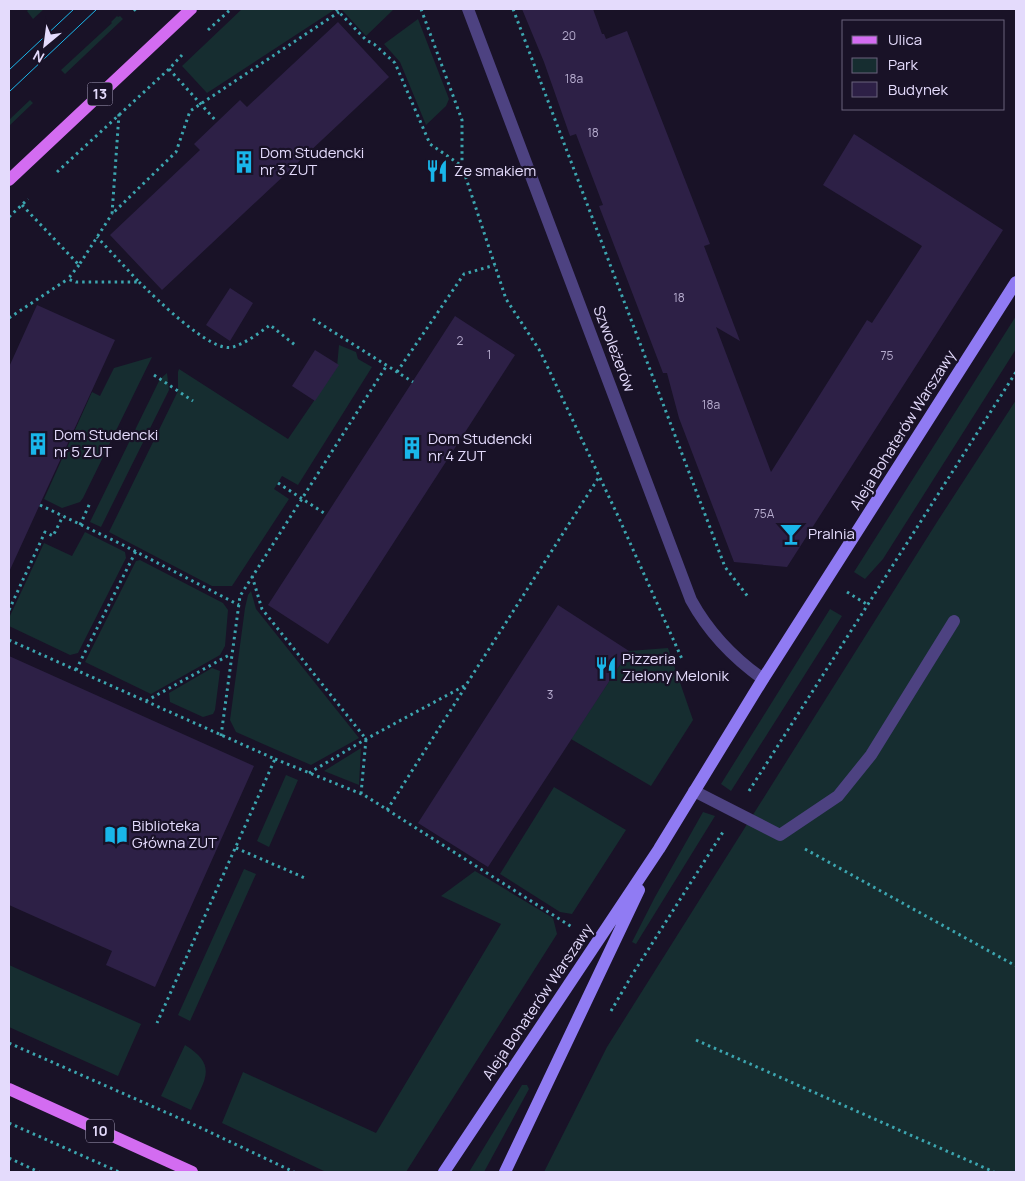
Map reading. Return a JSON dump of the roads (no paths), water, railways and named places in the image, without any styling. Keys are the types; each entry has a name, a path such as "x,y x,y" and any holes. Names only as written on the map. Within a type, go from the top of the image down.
{"main road":[{"name":"13","path":"9,180 191,9"},
{"name":"10","path":"9,1089 192,1172"}],"street":[{"name":"Szwoleżerów","path":"468,9 691,600 702,620 715,637 730,653 763,679"},
{"name":"Aleja Bohaterów Warszawy","path":"444,1172 659,849 763,679 1016,282"},
{"path":"694,791 780,835 838,796 871,755 954,620"},
{"name":"Aleja Bohaterów Warszawy","path":"506,1172 659,849"}],"tram line":[{"path":"9,70 74,9"},
{"path":"9,92 97,9"}],"place":[{"name":"Dom Studencki nr 3 ZUT","path":"244,162"},
{"name":"Ze smakiem","path":"437,171"},
{"name":"Dom Studencki nr 5 ZUT","path":"38,444"},
{"name":"Dom Studencki nr 4 ZUT","path":"412,448"},
{"name":"Pralnia","path":"791,534"},
{"name":"Pizzeria Zielony Melonik","path":"606,668"},
{"name":"Biblioteka Główna ZUT","path":"116,835"}]}
